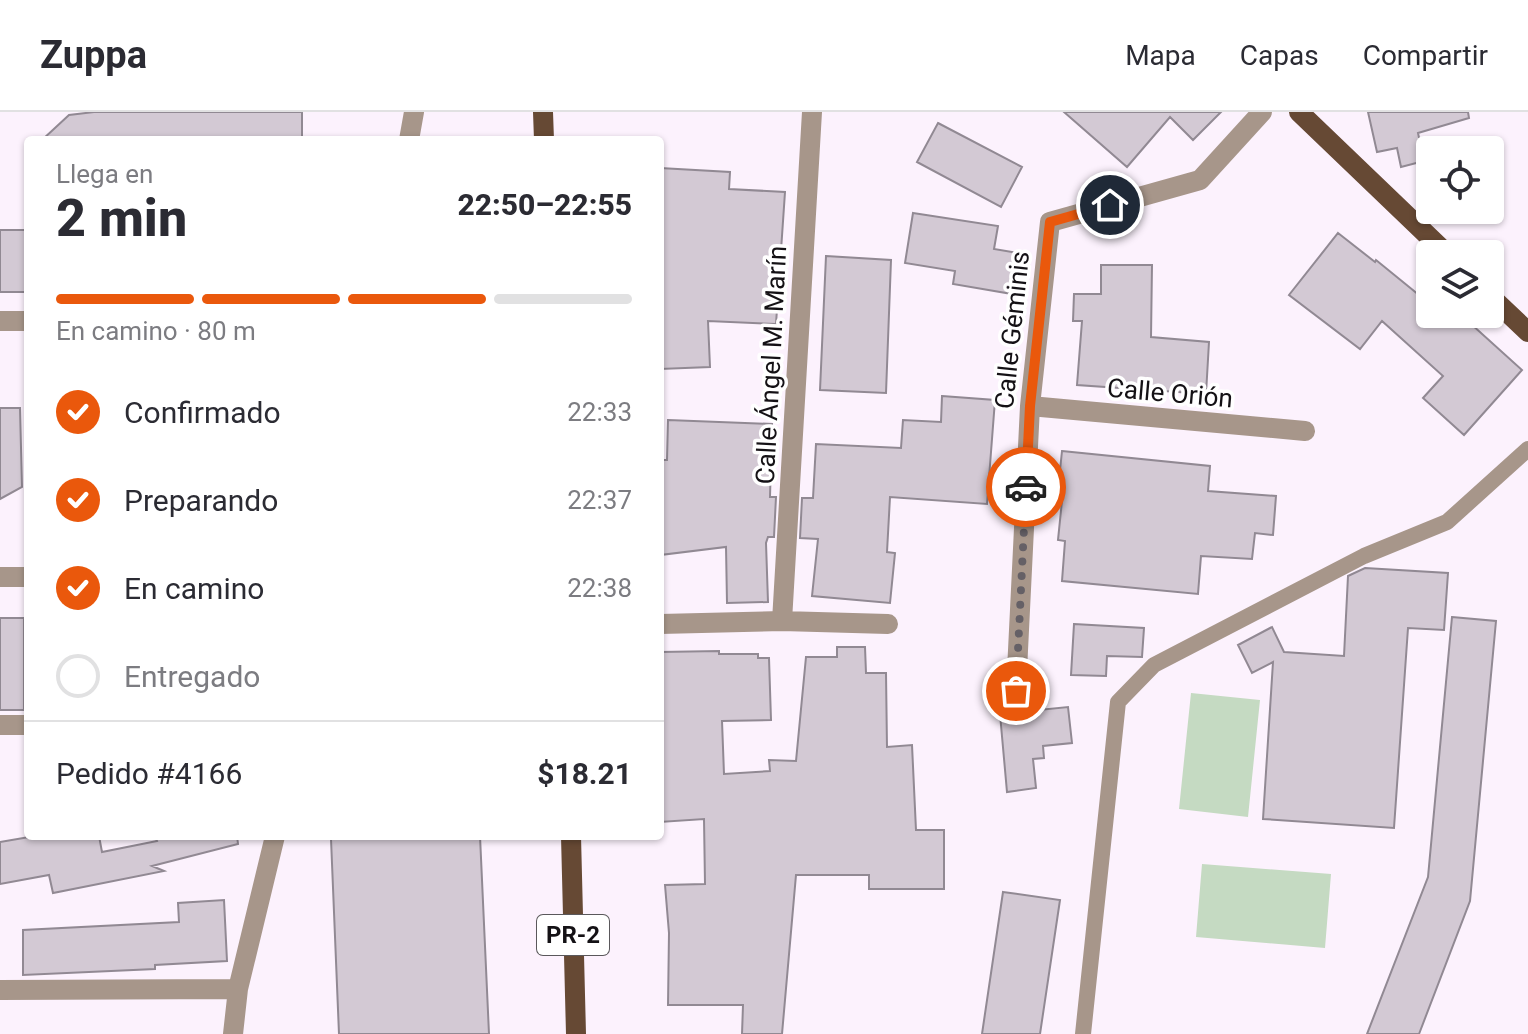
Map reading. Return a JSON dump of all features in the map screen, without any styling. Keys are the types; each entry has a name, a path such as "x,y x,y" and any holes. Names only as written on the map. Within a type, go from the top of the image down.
{"main road":[{"path":"543,112 544,136"},
{"path":"1299,112 1432,240"},
{"path":"1504,309 1528,332"},
{"name":"PR-2","path":"571,840 576,1034"}],"street":[{"path":"410,136 414,112"},
{"name":"Calle Ángel M. Marín","path":"782,621 812,112"},
{"name":"Calle Géminis","path":"1016,691 1030,406 1050,222 1200,180 1262,112"},
{"path":"0,321 24,321"},
{"name":"Calle Orión","path":"1030,406 1305,431"},
{"path":"0,577 24,577"},
{"path":"664,624 782,621 888,624"},
{"path":"0,725 24,725"},
{"path":"233,1034 238,989 274,840"},
{"path":"0,990 238,989"}],"lane":[{"path":"1083,1034 1118,702 1154,665 1364,556 1447,522 1528,449"}],"green space":[{"path":"1191,693 1260,700 1248,817 1179,809"},
{"path":"1202,864 1331,874 1325,948 1196,937"}],"building":[{"path":"94,112 302,112 302,136 46,136 69,115"},
{"path":"1064,112 1221,112 1193,140 1170,117 1127,167"},
{"path":"1368,112 1468,112 1469,118 1418,133 1416,163 1401,167 1397,148 1377,152"},
{"path":"938,123 1022,167 1001,207 917,162"},
{"path":"664,168 730,172 729,189 785,192 776,324 708,321 710,367 664,369"},
{"path":"913,213 998,226 994,249 1018,253 1012,294 953,284 955,271 905,263"},
{"path":"0,230 24,230 24,292 0,292"},
{"path":"1338,233 1416,293 1416,328 1476,328 1522,370 1464,435 1423,398 1443,376 1382,321 1360,349 1289,295"},
{"path":"826,256 891,260 886,393 820,390"},
{"path":"1101,265 1152,265 1151,337 1209,342 1206,394 1077,385 1082,321 1073,321 1074,294 1101,294"},
{"path":"942,396 995,400 987,504 890,497 887,552 895,553 890,603 812,596 818,539 800,538 802,498 813,498 816,444 901,448 903,420 941,422"},
{"path":"0,408 20,408 22,487 0,499"},
{"path":"668,420 772,424 770,497 776,497 774,537 768,537 766,543 768,602 727,603 726,547 664,555 664,460 667,460"},
{"path":"1062,451 1210,466 1208,491 1276,496 1273,535 1255,533 1252,559 1201,556 1198,594 1062,581 1065,541 1058,540 1063,491 1058,490"},
{"path":"1365,568 1448,573 1444,630 1408,628 1394,828 1263,819 1273,662 1252,673 1238,645 1272,627 1284,652 1344,656 1348,576"},
{"path":"1452,617 1496,621 1470,901 1419,1034 1367,1034 1428,877"},
{"path":"0,618 24,618 24,710 0,710"},
{"path":"1074,624 1144,628 1142,657 1107,656 1106,676 1071,675"},
{"path":"837,647 865,647 866,673 886,673 887,747 912,745 916,830 944,830 944,889 869,889 869,875 796,875 782,1034 742,1034 743,1005 668,1005 669,933 665,885 705,884 704,819 664,822 664,652 719,651 719,654 758,654 758,658 769,658 771,720 722,721 724,774 770,771 769,760 796,761 806,657 837,657"},
{"path":"1068,707 1072,743 1043,746 1044,758 1033,759 1036,788 1007,792 1000,714"},
{"path":"24,838 100,840 102,852 157,840 238,840 238,844 152,866 164,871 53,893 49,875 0,884 0,842"},
{"path":"331,840 480,840 489,1034 339,1034"},
{"path":"1003,892 1060,900 1040,1034 982,1034"},
{"path":"224,900 227,961 155,965 155,969 23,975 23,930 179,922 178,903"}],"way so far":[{"path":"1016,691 1026,487"}],"route":[{"path":"1026,487 1030,406 1050,222 1110,205"}]}
